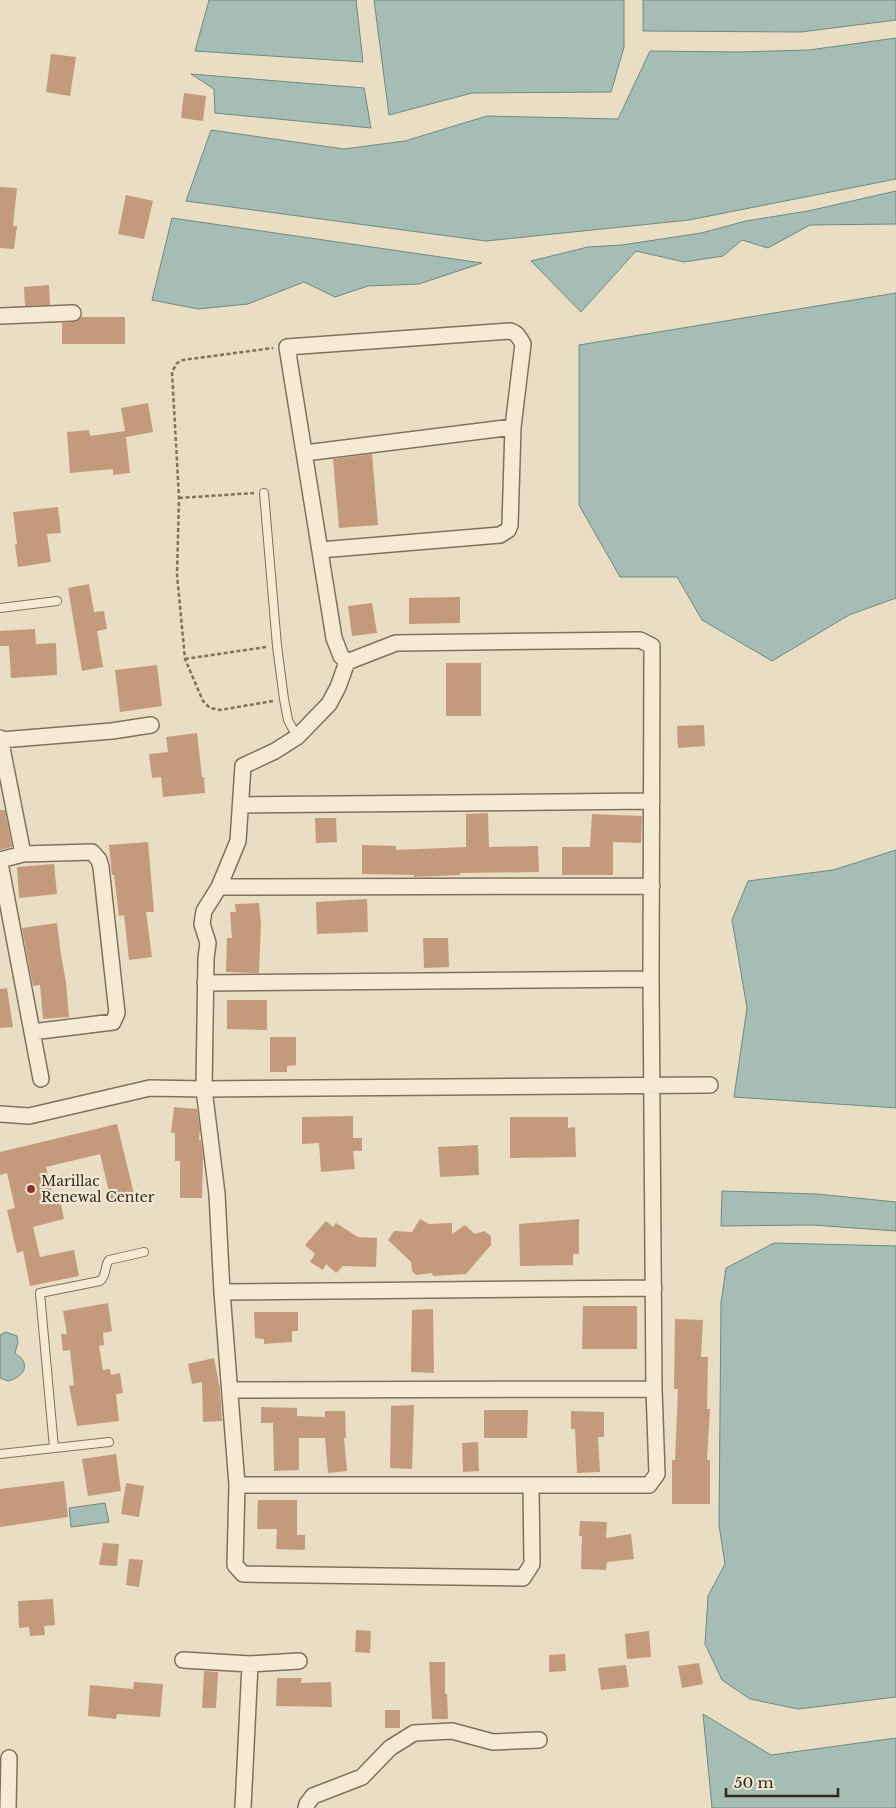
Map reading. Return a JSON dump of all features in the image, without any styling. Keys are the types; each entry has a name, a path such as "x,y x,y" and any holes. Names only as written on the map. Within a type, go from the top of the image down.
{"street":[{"path":"0,316 73,313"},
{"path":"320,550 504,533 510,525 513,427 523,344 519,336 510,330 287,347 334,638 341,656 347,662"},
{"path":"305,453 513,427"},
{"path":"237,1485 649,1485 657,1474 654,1389 652,646 640,640 396,643 347,662 338,687 329,704 297,737 275,751 243,766 238,840 219,887 204,911 202,924 208,943 205,983 204,1089 217,1194 222,1292 237,1485 235,1565 243,1574 524,1578 532,1564 530,1486"},
{"path":"22,854 0,739 112,731 150,725"},
{"path":"241,805 652,801"},
{"path":"32,1032 113,1022 117,1013 101,867 99,860 92,852 22,854 0,862 32,1032 41,1079"},
{"path":"219,887 652,886"},
{"path":"205,983 652,979"},
{"path":"0,1114 29,1116 150,1088 710,1085"},
{"path":"222,1292 654,1288"},
{"path":"230,1390 654,1389"},
{"path":"183,1660 250,1664 300,1661"},
{"path":"243,1808 250,1664"},
{"path":"306,1808 314,1796 362,1777 390,1748 414,1733 452,1731 493,1742 539,1740"},
{"path":"8,1808 9,1758"}],"lane":[{"path":"264,493 277,646 284,699 288,720 297,737"},
{"path":"0,608 57,601"},
{"path":"54,1448 40,1294 100,1281 104,1277 105,1266 109,1260 144,1252"},
{"path":"0,1454 109,1442"}],"path":[{"path":"284,699 220,710 210,708 203,700 186,659 177,575 178,498 172,372 176,363 183,360 287,347"},
{"path":"178,498 264,493"},
{"path":"186,659 277,646"}],"water":[{"path":"209,0 356,0 363,62 195,51"},
{"path":"374,0 624,0 624,47 611,92 472,93 389,115"},
{"path":"643,0 896,0 896,20 801,32 643,31"},
{"path":"896,38 896,179 689,220 486,241 186,201 211,130 344,149 405,141 487,116 618,119 650,51 738,52 809,50"},
{"path":"191,74 364,88 371,128 215,113 214,89"},
{"path":"896,191 896,224 810,225 768,248 742,240 723,256 684,262 636,251 581,312 531,261 588,247 622,245 701,233 746,221 808,211"},
{"path":"172,218 482,263 419,284 368,286 335,297 304,282 248,304 198,309 152,300"},
{"path":"896,293 896,598 849,615 772,661 702,620 677,577 620,577 579,505 579,345"},
{"path":"896,850 896,1108 734,1097 747,1008 732,920 748,881 833,870"},
{"path":"722,1191 817,1194 896,1202 896,1231 813,1225 721,1226"},
{"path":"774,1243 896,1246 896,1697 798,1709 750,1699 722,1680 705,1644 708,1596 725,1564 719,1525 721,1303 726,1268"},
{"path":"6,1332 17,1336 18,1342 15,1353 23,1360 25,1367 20,1375 8,1381 0,1378 0,1335"},
{"path":"105,1503 109,1522 71,1527 69,1508"},
{"path":"703,1714 771,1755 896,1738 896,1808 712,1808"}],"building":[{"path":"51,54 76,57 70,96 46,92"},
{"path":"184,93 206,96 203,121 181,118"},
{"path":"0,187 17,188 13,226 17,226 14,249 0,248"},
{"path":"126,195 153,201 144,239 118,234"},
{"path":"49,285 50,305 25,306 24,287"},
{"path":"81,317 125,317 125,344 62,344 62,323 74,322"},
{"path":"148,403 153,432 126,437 130,473 113,475 113,469 70,473 67,432 89,430 90,436 125,431 121,408"},
{"path":"372,454 378,525 339,528 333,459"},
{"path":"58,507 61,533 47,534 51,562 18,567 13,512"},
{"path":"89,584 94,612 104,611 107,629 97,631 103,667 82,671 68,588"},
{"path":"460,597 460,623 409,624 409,598"},
{"path":"372,603 377,633 352,636 348,606"},
{"path":"35,629 36,644 56,643 57,675 11,678 9,646 0,646 0,631"},
{"path":"446,663 481,663 481,716 446,716"},
{"path":"157,665 162,706 120,712 115,670"},
{"path":"704,725 705,746 678,748 677,726"},
{"path":"197,733 205,793 163,797 161,777 152,778 149,754 168,752 166,737"},
{"path":"0,810 5,810 12,847 0,850"},
{"path":"488,813 489,847 538,846 539,872 460,873 460,875 414,877 414,875 362,874 362,845 396,846 396,850 466,847 466,814"},
{"path":"592,814 642,816 641,843 613,842 613,875 562,875 562,847 590,847"},
{"path":"315,818 336,818 337,842 316,843"},
{"path":"148,842 154,912 146,912 152,957 129,960 124,915 119,916 109,845"},
{"path":"54,864 57,894 19,898 17,867"},
{"path":"367,899 368,932 317,934 316,902"},
{"path":"259,903 261,924 259,973 226,972 227,938 232,938 230,912 236,912 235,904"},
{"path":"57,923 69,1017 43,1019 40,985 33,986 22,928"},
{"path":"423,938 448,938 449,967 424,968"},
{"path":"7,988 13,1027 0,1028 0,989"},
{"path":"227,1000 267,1000 267,1030 227,1029"},
{"path":"270,1037 296,1037 296,1065 287,1066 287,1072 270,1072"},
{"path":"174,1107 197,1109 200,1130 199,1140 201,1140 203,1157 202,1198 180,1198 180,1161 175,1161 175,1133 171,1133"},
{"path":"353,1116 353,1138 362,1138 362,1151 353,1151 355,1169 321,1172 319,1143 302,1144 302,1117"},
{"path":"510,1117 568,1117 568,1128 575,1127 576,1157 510,1158"},
{"name":"Marillac Renewal Center","path":"117,1124 134,1194 111,1200 100,1154 46,1167 53,1197 59,1195 64,1219 33,1227 40,1257 74,1250 79,1276 30,1286 23,1251 17,1253 7,1210 15,1208 7,1173 0,1175 0,1152"},
{"path":"478,1145 479,1175 440,1177 438,1147"},
{"path":"420,1219 429,1224 452,1223 452,1234 465,1225 475,1234 484,1231 491,1236 491,1245 466,1274 433,1276 432,1273 416,1275 412,1271 411,1262 388,1240 394,1231 412,1232"},
{"path":"579,1219 579,1254 573,1254 573,1265 520,1266 519,1224"},
{"path":"326,1221 333,1227 336,1223 358,1237 377,1238 376,1267 343,1266 336,1273 326,1264 323,1270 310,1262 315,1254 305,1245"},
{"path":"108,1303 112,1331 103,1333 104,1345 99,1346 103,1370 110,1369 111,1375 120,1373 123,1393 116,1394 119,1421 77,1426 69,1386 74,1385 70,1350 63,1351 61,1334 67,1334 63,1311"},
{"path":"583,1306 637,1306 637,1349 582,1349"},
{"path":"433,1309 434,1373 411,1372 412,1310"},
{"path":"254,1312 298,1312 298,1331 292,1331 292,1342 264,1344 264,1339 255,1338"},
{"path":"675,1319 703,1320 701,1357 708,1357 707,1409 710,1409 707,1460 710,1460 710,1504 672,1504 672,1460 675,1460 678,1389 674,1389"},
{"path":"214,1358 220,1389 222,1421 203,1422 202,1382 192,1384 188,1364"},
{"path":"414,1405 412,1469 390,1468 391,1406"},
{"path":"261,1407 297,1408 297,1416 325,1417 325,1411 345,1411 346,1438 344,1438 347,1471 328,1473 325,1438 299,1438 299,1470 274,1471 273,1423 261,1423"},
{"path":"484,1410 528,1410 527,1438 484,1438"},
{"path":"571,1411 604,1412 604,1437 598,1437 600,1472 577,1473 575,1429 571,1429"},
{"path":"478,1442 479,1471 463,1472 462,1443"},
{"path":"116,1454 121,1491 88,1496 82,1459"},
{"path":"64,1481 68,1517 0,1527 0,1489"},
{"path":"126,1483 144,1486 139,1517 121,1514"},
{"path":"258,1500 297,1500 297,1535 305,1535 305,1550 276,1549 277,1529 257,1529"},
{"path":"580,1521 607,1522 606,1538 631,1534 634,1559 607,1562 606,1570 581,1569 582,1536 579,1536"},
{"path":"103,1543 119,1544 117,1566 99,1565"},
{"path":"129,1559 143,1560 139,1587 126,1585"},
{"path":"53,1599 55,1625 44,1626 45,1635 30,1636 29,1627 19,1628 18,1601"},
{"path":"356,1630 371,1631 370,1653 355,1652"},
{"path":"649,1631 651,1657 627,1659 625,1634"},
{"path":"565,1654 566,1671 549,1672 549,1655"},
{"path":"429,1662 445,1662 445,1694 447,1694 448,1719 432,1719"},
{"path":"699,1663 703,1684 682,1688 678,1666"},
{"path":"626,1665 629,1687 601,1690 598,1668"},
{"path":"204,1671 218,1672 216,1708 202,1708"},
{"path":"277,1678 302,1678 301,1683 331,1682 332,1707 276,1706"},
{"path":"134,1682 163,1684 160,1717 117,1714 116,1719 88,1716 90,1685 133,1689"},
{"path":"385,1710 400,1710 400,1728 385,1728"}],"place":[{"name":"Marillac Renewal Center","path":"31,1189"}]}
